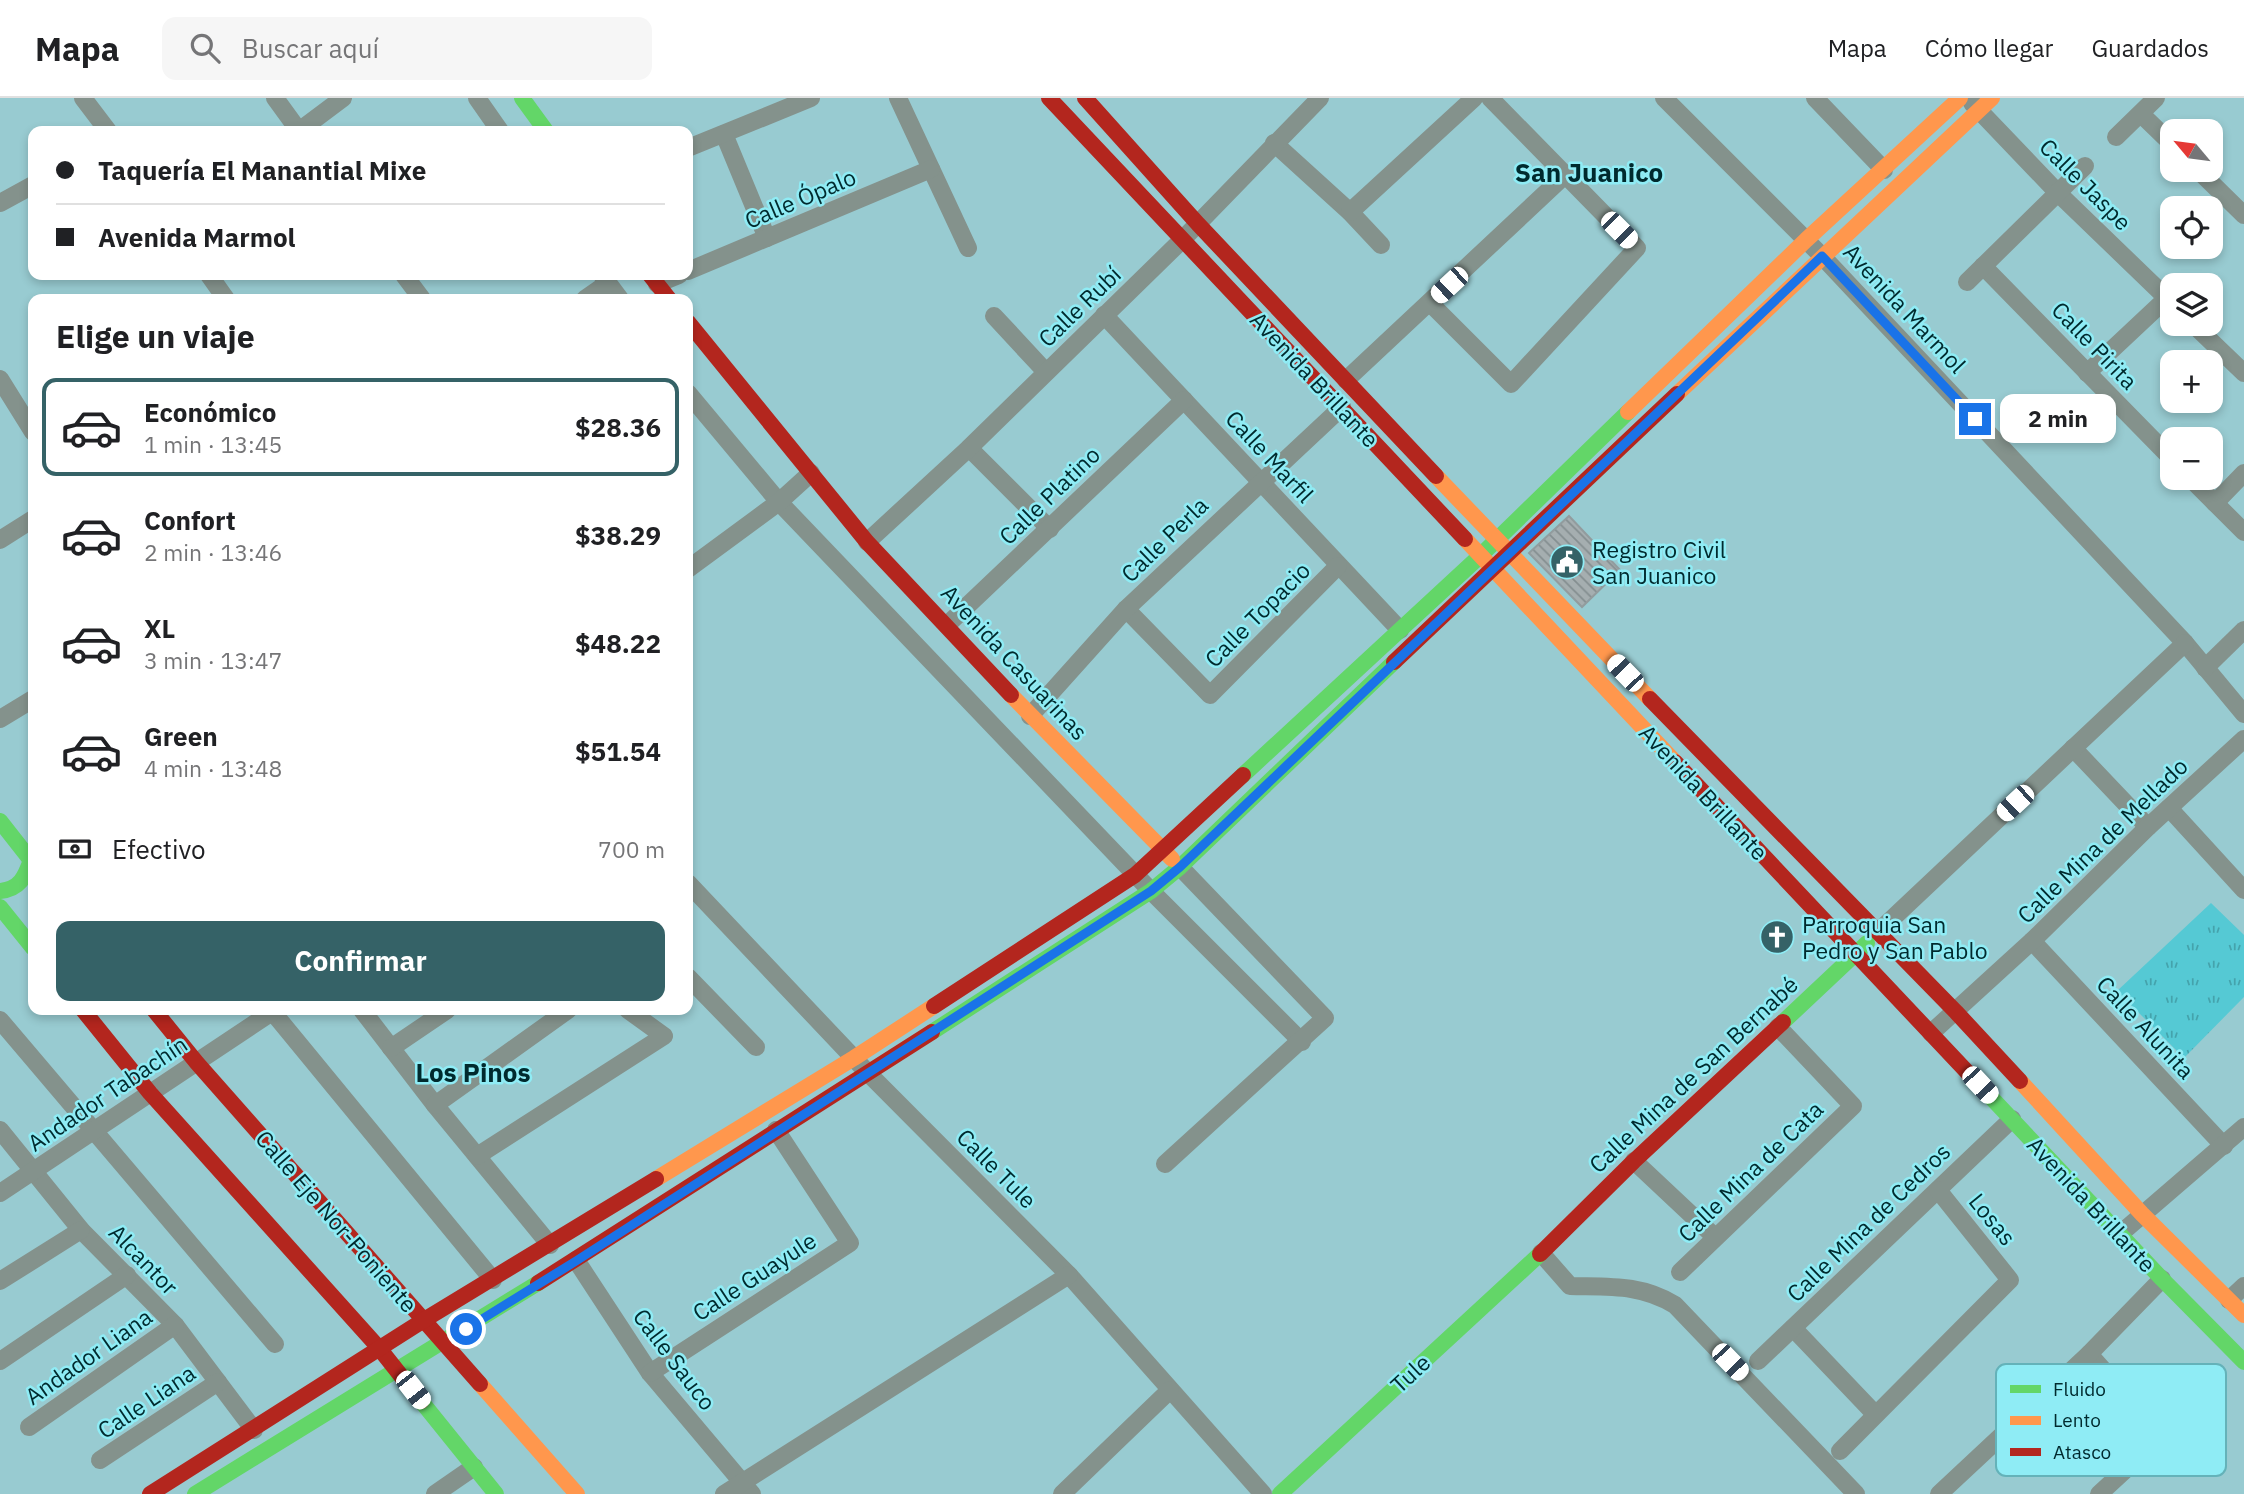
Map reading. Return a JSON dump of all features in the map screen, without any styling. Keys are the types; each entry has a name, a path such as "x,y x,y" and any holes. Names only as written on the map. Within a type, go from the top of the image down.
{"main road":[{"path":"523,98 543,126"},
{"name":"Avenida Brillante","path":"1049,98 2162,1279 2244,1362"},
{"name":"Avenida Brillante","path":"1085,98 1198,224 1508,553 1956,1012 2142,1214 2244,1315"},
{"path":"195,1494 576,1261 1151,891 1180,867 1486,562 1496,539 1806,240 1960,98"},
{"path":"150,1494 424,1320 854,1058 1135,875 1400,630 1486,562 1508,553 1822,256 1980,102"},
{"path":"654,280 665,294"},
{"name":"Avenida Casuarinas","path":"693,328 867,542 1030,716 1180,867"},
{"path":"0,821 28,856"},
{"path":"0,891 11,891 23,882 28,870"},
{"path":"0,907 28,941"},
{"name":"Calle Mina de San Bernabé","path":"1541,1253 1634,1161 1878,932"},
{"path":"87,1015 150,1093 379,1348 496,1494"},
{"name":"Calle Eje Nor-Poniente","path":"158,1015 576,1494"},
{"name":"Tule","path":"1280,1494 1541,1253"}],"street":[{"path":"83,98 104,126"},
{"path":"275,98 295,126"},
{"path":"306,126 343,98"},
{"path":"477,98 497,126"},
{"path":"693,146 811,98"},
{"path":"898,98 968,248"},
{"name":"Calle Rubí","path":"867,542 969,448 1183,239 1320,98"},
{"path":"1350,212 1474,98"},
{"path":"1430,303 1511,384 1637,248 1490,98"},
{"name":"Avenida Marmol","path":"1664,98 1822,256 2185,643 2244,714"},
{"path":"1815,98 1884,170"},
{"path":"2116,137 2156,98"},
{"name":"Calle Jaspe","path":"1980,102 2058,193 2160,292"},
{"path":"2141,114 2160,132"},
{"path":"724,134 767,238"},
{"path":"1274,143 1350,212 1381,245"},
{"path":"1967,282 2085,166"},
{"name":"Calle Ópalo","path":"693,269 931,169"},
{"path":"1346,380 1564,176"},
{"path":"2210,182 2244,215"},
{"path":"0,203 28,188"},
{"name":"Calle Pirita","path":"1983,266 2160,447"},
{"path":"590,294 604,280"},
{"path":"2087,373 2160,309"},
{"name":"Calle Marfil","path":"1104,315 1400,630"},
{"path":"994,316 1046,372"},
{"path":"2205,336 2244,373"},
{"path":"0,379 28,424"},
{"path":"693,399 779,502 1135,875 1302,1042 1165,1164"},
{"name":"Calle Platino","path":"947,625 1184,400"},
{"name":"Calle Perla","path":"1030,716 1126,609 1342,407"},
{"path":"969,448 1050,529"},
{"path":"693,565 779,502 811,473"},
{"path":"2215,503 2244,473"},
{"path":"2202,490 2244,532"},
{"path":"0,540 28,522"},
{"name":"Calle Topacio","path":"1126,609 1210,695 1338,566"},
{"path":"2205,668 2244,630"},
{"name":"Calle Mina de San Bernabé","path":"1878,932 2185,643"},
{"path":"0,719 28,702"},
{"name":"Calle Mina de Mellado","path":"1931,1033 2244,739"},
{"path":"2073,748 2148,827"},
{"path":"2169,808 2244,890"},
{"name":"Avenida Casuarinas","path":"1180,867 1325,1018 1302,1042"},
{"name":"Calle Tule","path":"693,888 867,1072 1069,1275 1263,1494"},
{"name":"Calle Alunita","path":"2032,941 2224,1146"},
{"path":"693,982 756,1047"},
{"name":"Andador Tabachín","path":"0,1193 266,1015"},
{"path":"277,1015 493,1279"},
{"path":"366,1015 435,1105 550,1245"},
{"path":"391,1048 440,1015"},
{"path":"435,1105 561,1015"},
{"path":"477,1156 664,1036 635,1015"},
{"path":"0,1020 275,1344"},
{"name":"Calle Mina de Cata","path":"1681,1272 1714,1237 1853,1106 1778,1027"},
{"name":"Calle Mina de Cedros","path":"1758,1361 2012,1119"},
{"path":"2120,1234 2244,1126"},
{"name":"Alcantor","path":"0,1130 81,1230 175,1325 254,1430"},
{"name":"Calle Guayule","path":"650,1373 850,1243 776,1130"},
{"path":"1634,1161 1714,1237"},
{"name":"Losas","path":"1875,1414 2010,1280 1938,1190"},
{"path":"0,1281 81,1230"},
{"path":"1541,1253 1570,1286 1643,1290 1659,1295 1675,1305 1856,1494"},
{"name":"Calle Sauco","path":"576,1261 650,1373 746,1488"},
{"path":"0,1361 127,1275"},
{"path":"724,1494 746,1488 1069,1275"},
{"path":"2078,1364 2162,1279"},
{"path":"2229,1300 2244,1286"},
{"name":"Andador Liana","path":"29,1427 175,1325"},
{"path":"1793,1328 1875,1414 1840,1451"},
{"path":"2088,1354 2097,1364"},
{"name":"Calle Liana","path":"100,1460 218,1382"},
{"path":"1062,1494 1170,1390"},
{"path":"1948,1491 1996,1444"},
{"path":"435,1494 474,1468"},
{"path":"2099,1494 2119,1476"}],"green space":[{"path":"2211,903 2244,935 2244,997 2184,1058 2117,991"}],"building":[{"name":"Registro Civil San Juanico","path":"1569,516 1620,570 1582,607 1529,553"}],"traffic: fast":[{"path":"522,98 542,126"},
{"path":"1243,775 1480,556 1628,412"},
{"path":"932,1032 1151,891 1180,867 1394,662"},
{"path":"0,821 28,857"},
{"path":"0,891 17,885 28,867"},
{"path":"0,907 28,942"},
{"path":"1783,1022 1867,943"},
{"path":"1986,1092 2244,1362"},
{"path":"1280,1494 1540,1254"},
{"path":"195,1494 538,1283"},
{"path":"421,1401 496,1494"}],"traffic: slow":[{"path":"1628,412 1806,240 1960,98"},
{"path":"1677,394 1992,98"},
{"path":"1436,476 1650,699"},
{"path":"1465,539 1675,762"},
{"path":"1011,695 1172,859"},
{"path":"656,1179 934,1006"},
{"path":"2020,1081 2142,1214 2244,1315"},
{"path":"480,1384 577,1494"}],"traffic: jam":[{"path":"1049,98 1465,539"},
{"path":"1085,98 1198,224 1436,476"},
{"path":"654,280 665,294"},
{"path":"693,328 867,542 1011,695"},
{"path":"1394,662 1677,394"},
{"path":"1650,699 2020,1081"},
{"path":"1675,762 1986,1092"},
{"path":"934,1006 1135,875 1243,775"},
{"path":"87,1015 150,1093 379,1348 421,1401"},
{"path":"158,1015 197,1063 480,1384"},
{"path":"1540,1254 1634,1161 1783,1022"},
{"path":"538,1283 932,1032"},
{"path":"150,1494 424,1320 656,1179"}],"place":[{"name":"Registro Civil San Juanico","path":"1567,562"},
{"name":"Parroquia San Pedro y San Pablo","path":"1777,937"}],"district":[{"name":"San Juanico","path":"1589,172"},
{"name":"Los Pinos","path":"473,1072"}],"route":[{"path":"466,1329 1151,891 1180,867 1822,256 1975,419"}]}
